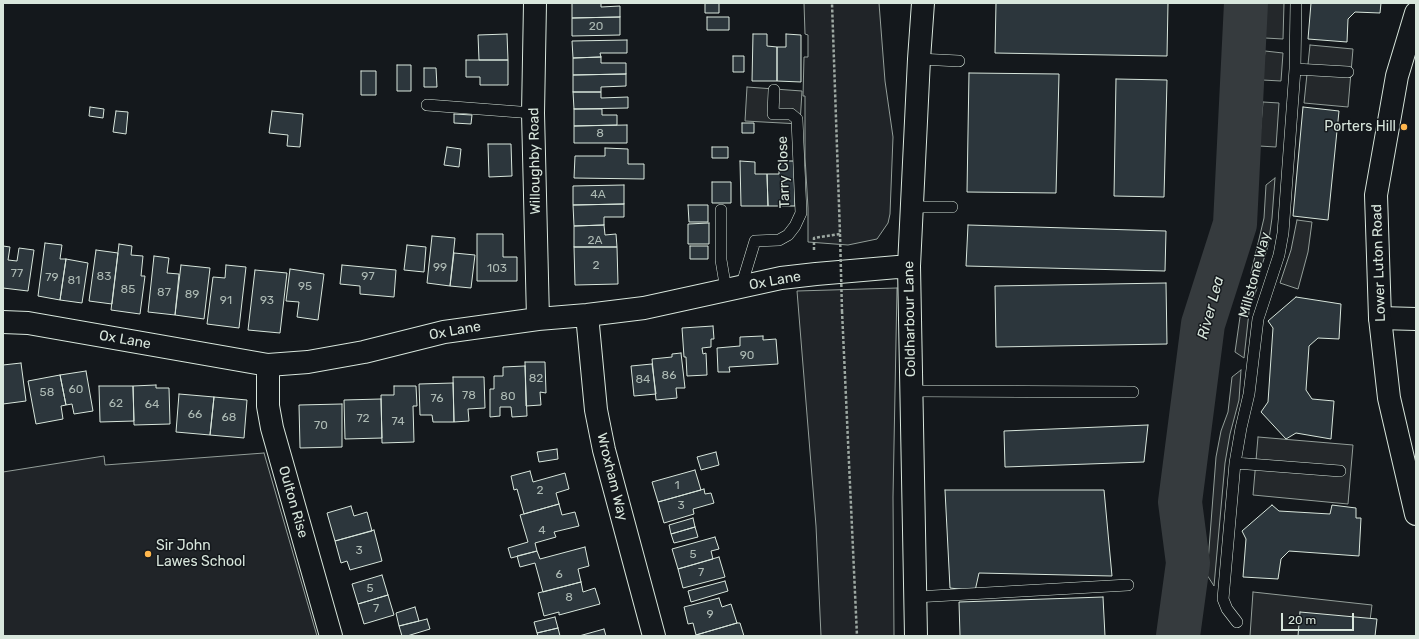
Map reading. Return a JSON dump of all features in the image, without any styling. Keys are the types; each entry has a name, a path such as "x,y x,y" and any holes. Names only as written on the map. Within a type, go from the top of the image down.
{"street":[{"name":"Willoughby Road","path":"535,3 533,113 538,318"},
{"name":"Coldharbour Lane","path":"916,636 909,266 923,3"},
{"name":"Lower Luton Road","path":"1416,13 1397,76 1376,195 1380,318 1389,398 1416,514"},
{"name":"Ox Lane","path":"3,322 28,324 268,365 308,362 364,352 444,332 538,318 586,315 644,308 781,278 909,266"},
{"name":"Wroxham Way","path":"586,315 596,410 606,458 654,636"},
{"path":"1380,318 1416,319"},
{"name":"Oulton Rise","path":"268,365 268,406 272,428 331,636"}],"lane":[{"name":"Millstone Way","path":"1237,622 1227,609 1223,599 1236,463 1241,428 1249,394 1258,319 1279,255 1283,233 1296,69 1296,3"},
{"path":"919,59 959,61"},
{"path":"1296,69 1348,72"},
{"name":"Tarry Close","path":"733,288 755,241 780,240 788,235 795,226 801,213 797,119 791,114 773,114 774,90"},
{"path":"427,105 533,113"},
{"path":"912,207 952,207"},
{"path":"721,210 721,260 733,288"},
{"path":"911,391 1133,392"},
{"path":"1236,463 1340,471"},
{"path":"915,597 1128,585"}],"path":[{"path":"832,3 842,311 857,636"},
{"path":"814,252 814,238 840,234"}],"shaded area":[{"path":"804,3 879,3 885,81 893,137 890,214 888,223 877,239 848,245 808,242 805,157 805,96 803,96 804,57 808,57 808,35 805,34"},
{"path":"1265,3 1284,3 1283,39 1265,38"},
{"path":"1310,45 1353,49 1348,107 1304,103"},
{"path":"1265,51 1283,53 1281,81 1262,80"},
{"path":"747,87 802,91 800,124 745,121"},
{"path":"1263,102 1279,103 1276,147 1259,146"},
{"path":"1275,178 1268,246 1256,284 1251,273 1264,218 1266,185"},
{"path":"1297,220 1312,222 1308,252 1298,289 1280,283 1291,250"},
{"path":"897,288 893,497 894,636 821,636 816,526 797,291"},
{"path":"1257,288 1249,312 1244,358 1235,352 1241,310 1246,293"},
{"path":"1241,370 1239,400 1230,434 1225,463 1214,586 1207,575 1216,457 1221,431 1228,412 1232,377"},
{"path":"1258,437 1353,445 1348,504 1253,495"},
{"name":"Sir John Lawes School","path":"264,453 317,636 3,636 3,472 104,456 105,465"},
{"path":"1253,592 1372,605 1368,636 1250,636"}],"building":[{"path":"572,3 601,3 601,7 620,6 620,17 572,18"},
{"path":"705,3 719,3 719,13 705,13"},
{"path":"996,3 1168,3 1167,56 995,53"},
{"path":"1311,3 1381,3 1380,13 1355,12 1348,19 1347,42 1308,39"},
{"path":"620,17 620,35 572,36 572,18"},
{"path":"707,17 729,17 729,30 707,30"},
{"path":"507,34 508,60 479,60 478,35"},
{"path":"753,34 767,34 767,46 777,47 777,81 752,81"},
{"path":"786,34 801,35 801,82 777,81 777,47 786,47"},
{"path":"627,40 627,53 600,53 601,57 573,58 572,41"},
{"path":"733,56 744,56 744,72 733,72"},
{"path":"601,57 601,63 626,63 626,74 573,75 573,58"},
{"path":"466,60 508,60 508,85 480,85 480,77 466,77"},
{"path":"397,65 411,65 411,91 397,91"},
{"path":"424,68 436,68 437,87 424,87"},
{"path":"361,71 376,71 376,95 361,95"},
{"path":"969,73 1059,74 1056,193 967,192"},
{"path":"626,74 626,86 601,87 601,92 573,92 573,75"},
{"path":"1116,79 1167,80 1164,197 1114,196"},
{"path":"573,92 601,92 601,98 628,97 628,108 574,109"},
{"path":"90,107 104,109 103,118 89,116"},
{"path":"1303,107 1339,111 1328,220 1293,216"},
{"path":"574,109 602,109 602,115 617,115 617,125 574,126"},
{"path":"116,111 128,112 126,134 113,132"},
{"path":"272,111 303,114 300,147 287,146 288,135 269,133"},
{"path":"454,114 472,115 471,124 454,123"},
{"path":"742,123 754,123 754,133 742,133"},
{"path":"627,125 627,143 574,143 574,126"},
{"path":"488,144 511,144 512,176 489,177"},
{"path":"447,147 461,149 459,167 444,165"},
{"path":"712,147 728,147 728,158 712,158"},
{"path":"605,148 628,149 628,164 644,164 644,179 574,178 575,156 605,156"},
{"path":"740,161 755,162 755,174 767,174 768,206 741,206"},
{"path":"779,161 794,161 795,206 768,206 767,174 779,174"},
{"path":"712,182 731,182 731,203 712,203"},
{"path":"624,185 624,204 573,205 573,186"},
{"path":"624,204 624,217 604,217 604,225 574,226 573,205"},
{"path":"688,205 708,205 708,222 689,222"},
{"path":"709,223 709,244 688,244 688,224"},
{"path":"604,225 605,235 616,234 617,247 574,247 574,226"},
{"path":"968,225 1166,231 1165,271 966,266"},
{"path":"477,234 503,234 503,257 517,257 517,281 477,281"},
{"path":"432,236 455,238 450,286 427,283"},
{"path":"45,243 62,245 60,259 66,259 60,300 38,296"},
{"path":"119,244 132,246 131,255 143,256 141,276 145,276 140,314 111,310"},
{"path":"407,245 426,247 424,272 404,270"},
{"path":"3,246 10,247 8,260 17,261 19,248 34,250 28,291 3,288"},
{"path":"690,246 708,246 708,259 690,259"},
{"path":"574,247 617,247 618,284 575,285"},
{"path":"96,250 118,253 112,304 89,301"},
{"path":"454,253 475,255 471,288 450,286"},
{"path":"154,256 169,258 167,273 179,274 175,315 148,312"},
{"path":"66,259 88,263 82,303 60,300"},
{"path":"181,265 210,268 204,319 175,315"},
{"path":"226,265 246,267 239,328 207,324 213,277 225,278"},
{"path":"342,265 396,270 394,297 360,294 360,286 340,284"},
{"path":"290,269 324,274 318,320 297,317 299,302 286,301"},
{"path":"255,270 287,273 280,333 248,330"},
{"path":"1166,283 1167,344 996,347 995,286"},
{"path":"1296,297 1341,304 1339,339 1318,338 1309,346 1306,390 1312,399 1334,401 1331,439 1296,433 1286,439 1261,412 1268,402 1273,328 1268,321"},
{"path":"713,326 714,339 711,339 711,347 702,348 703,354 706,353 707,375 687,376 682,328"},
{"path":"763,336 763,340 776,339 778,364 729,367 730,372 718,372 717,348 740,346 740,337"},
{"path":"681,353 685,388 676,388 677,398 656,400 652,359 672,357 672,354"},
{"path":"525,362 545,362 546,393 540,392 541,405 526,406"},
{"path":"21,363 26,401 3,404 3,365"},
{"path":"652,364 656,394 634,396 631,366"},
{"path":"525,366 527,416 512,417 511,407 500,407 500,416 490,417 490,389 494,389 494,376 503,376 503,367"},
{"path":"86,371 93,411 74,414 72,404 66,405 60,375"},
{"path":"60,375 66,405 61,406 63,419 36,424 28,381"},
{"path":"453,377 484,377 485,408 468,409 469,421 454,422"},
{"path":"453,383 454,422 433,422 432,415 420,415 419,384"},
{"path":"156,385 156,388 169,388 170,424 134,425 133,386"},
{"path":"99,386 133,386 134,421 100,422"},
{"path":"394,386 416,386 417,406 413,406 414,442 382,443 381,395 394,395"},
{"path":"179,394 214,397 210,435 176,432"},
{"path":"214,397 247,400 244,438 210,435"},
{"path":"381,399 382,438 345,439 344,400"},
{"path":"342,404 342,447 300,448 299,405"},
{"path":"1148,425 1144,462 1005,467 1004,431"},
{"path":"557,449 558,459 539,462 537,452"},
{"path":"716,452 719,465 701,470 697,457"},
{"path":"695,470 701,490 658,502 652,482"},
{"path":"530,471 533,482 565,473 569,489 556,493 559,504 524,514 517,489 514,490 511,476"},
{"path":"704,489 705,494 711,493 714,503 693,509 694,514 664,523 658,502"},
{"path":"945,490 1104,490 1112,576 979,573 975,591 950,588"},
{"path":"559,504 562,515 575,512 579,526 554,532 556,537 535,543 537,551 511,558 508,548 528,542 520,515"},
{"path":"1272,505 1279,511 1330,514 1332,505 1356,508 1356,518 1361,518 1359,556 1289,551 1281,559 1278,579 1243,577 1246,539 1242,531"},
{"path":"351,506 354,516 367,512 372,531 335,541 327,513"},
{"path":"693,518 695,527 671,534 669,525"},
{"path":"695,527 698,537 674,543 671,534"},
{"path":"374,530 382,561 350,570 347,561 341,563 335,541"},
{"path":"715,537 719,549 711,551 713,559 678,569 672,549"},
{"path":"585,547 589,566 578,569 581,582 543,592 535,563 520,567 517,556 537,551 540,559"},
{"path":"719,557 725,577 683,588 678,569"},
{"path":"382,575 388,595 358,604 352,584"},
{"path":"725,581 728,591 691,602 688,591"},
{"path":"581,582 583,592 595,588 600,604 559,615 559,612 544,616 538,593"},
{"path":"388,595 394,615 364,624 358,604"},
{"path":"1103,597 1105,636 960,636 959,602"},
{"path":"719,598 722,607 731,604 737,623 696,635 693,623 688,624 684,607"},
{"path":"415,607 419,621 399,626 396,613"},
{"path":"1300,612 1377,619 1375,636 1298,636"},
{"path":"555,617 558,628 537,633 534,622"},
{"path":"427,619 430,629 407,636 402,636 399,626"},
{"path":"740,623 744,636 696,635"},
{"path":"558,628 560,636 538,636 537,633"},
{"path":"604,629 606,636 579,636"}],"waterway":[{"name":"River Lea","path":"1178,636 1188,563 1180,502 1203,324 1235,224 1246,3"}],"place":[{"name":"Porters Hill","path":"1404,127"},
{"name":"Sir John Lawes School","path":"148,554"}]}
